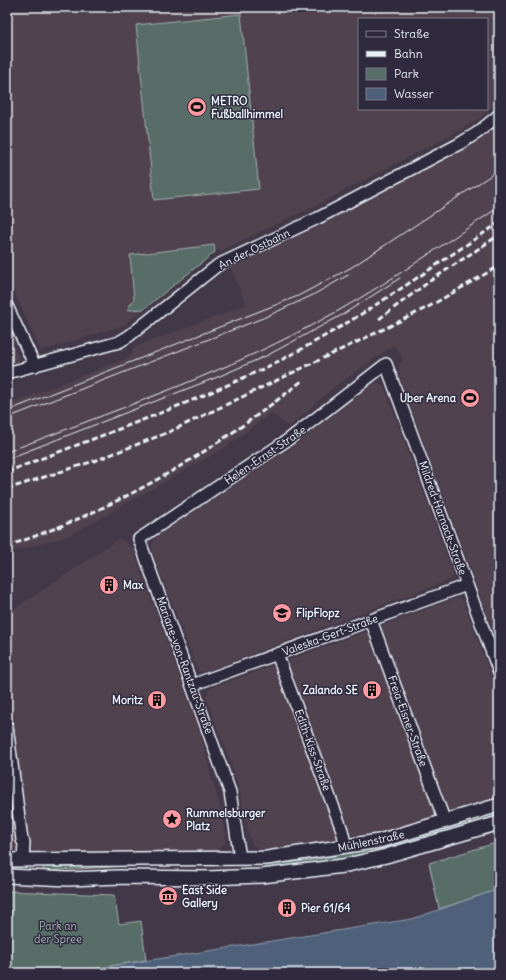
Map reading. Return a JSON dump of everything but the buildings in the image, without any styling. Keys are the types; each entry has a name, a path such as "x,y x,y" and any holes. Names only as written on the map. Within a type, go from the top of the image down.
{"main road":[{"name":"Mühlenstraße","path":"7,860 267,858 379,841 499,805"},
{"name":"Mühlenstraße","path":"7,876 241,878 343,866 394,854 499,823"},
{"path":"240,858 241,878"},
{"path":"22,877 23,861"}],"street":[{"name":"An der Ostbahn","path":"7,373 119,342 129,336 218,265 318,218 459,144 477,134 499,115"},
{"path":"7,306 35,366"},
{"name":"Helen-Ernst-Straße","path":"139,539 279,447 386,364"},
{"name":"Mildred-Harnack-Straße","path":"386,364 499,672"},
{"name":"Mariane-von-Rantzau-Straße","path":"139,539 230,792 240,858"},
{"name":"Valeska-Gert-Straße","path":"192,685 468,585"},
{"name":"Freia-Eisner-Straße","path":"371,620 445,822"},
{"name":"Edith-Kiss-Straße","path":"277,654 342,830 346,847"},
{"path":"7,726 22,840 24,842 23,861"}],"shaded area":[{"path":"7,7 499,7 499,99 488,110 480,118 309,209 222,250 215,250 215,252 124,325 41,351 7,276"},
{"path":"499,123 499,647 400,378 399,365 404,361 394,345 333,388 289,427 271,413 224,448 69,536 7,553 7,405 132,356 133,348 246,305 230,266 315,227 463,149 479,139"},
{"path":"7,333 19,358 19,363 16,365 14,363 7,365"},
{"path":"372,382 379,383 385,389 453,573 452,579 205,672 198,671 153,554 152,547 154,540 160,534 295,445 364,390 364,385"},
{"path":"120,538 132,547 201,735 226,834 225,842 220,848 213,851 109,853 7,850 7,614"},
{"path":"460,598 464,603 499,697 499,798 451,813 446,810 439,793 442,792 436,776 433,777 432,773 435,772 429,756 426,757 425,754 427,752 422,736 419,737 417,733 420,732 414,716 411,717 410,714 413,713 407,697 404,698 403,694 405,692 400,677 397,678 395,673 398,672 392,656 389,657 388,653 391,652 385,637 382,638 380,630 383,625"},
{"path":"364,632 370,633 374,641 371,642 377,657 380,656 381,660 378,661 384,677 387,677 389,681 386,682 391,697 394,697 396,701 393,702 399,718 402,717 403,720 400,722 406,737 409,737 411,740 408,742 414,757 417,757 418,760 415,762 421,777 424,776 425,780 423,781 428,797 431,796 436,813 433,819 355,837 350,834 346,828 349,826 343,811 340,812 339,808 341,807 336,791 333,792 331,788 334,786 329,772 326,773 317,748 319,747 314,732 311,733 305,716 308,714 299,691 296,692 295,688 297,686 292,671 289,672 286,663 289,660"},
{"path":"272,666 276,667 280,675 277,676 283,692 286,691 287,695 285,696 293,720 296,719 298,723 295,724 298,733 301,732 303,736 300,737 313,771 316,771 317,775 314,776 320,791 323,791 324,795 322,796 328,812 331,811 332,815 329,816 334,830 337,829 338,837 334,840 288,848 259,849 253,845 250,840 237,781 206,696 211,688"}],"green space":[{"name":"METRO Fußballhimmel","path":"241,14 259,189 154,200 136,25"},
{"path":"214,245 215,252 144,309 127,310 134,299 130,255"},
{"path":"499,811 499,815 386,851 344,860 265,871 265,865 325,858 355,852 384,845"},
{"path":"9,824 12,841 7,845 7,827"},
{"path":"499,842 499,889 439,909 429,863"},
{"path":"136,863 144,865 43,871 43,867"},
{"name":"Park an der Spree","path":"7,891 114,895 119,924 141,921 146,960 68,973 7,973"}],"water":[{"path":"499,889 499,973 68,973 412,919"}],"tram line":[{"path":"7,411 298,296 352,267 499,170"},
{"path":"7,452 161,393 275,344 360,298 407,269 499,207"},
{"path":"7,418 263,318 311,296 350,274"},
{"path":"7,459 220,376 268,355 342,315 400,278"}],"railway":[{"path":"7,472 180,405 281,360 365,312 499,223"},
{"path":"379,319 430,281 499,235"},
{"path":"7,489 97,460 169,432 430,306 499,266"},
{"path":"7,546 87,515 162,476 199,455 234,432 303,380"}],"place":[{"name":"METRO Fußballhimmel","path":"197,107"},
{"name":"Uber Arena","path":"470,398"},
{"name":"Max","path":"109,585"},
{"name":"FlipFlopz","path":"282,613"},
{"name":"Zalando SE","path":"372,690"},
{"name":"Moritz","path":"157,700"},
{"name":"Rummelsburger Platz","path":"172,819"},
{"name":"East Side Gallery","path":"168,896"},
{"name":"Pier 61/64","path":"287,908"}]}
